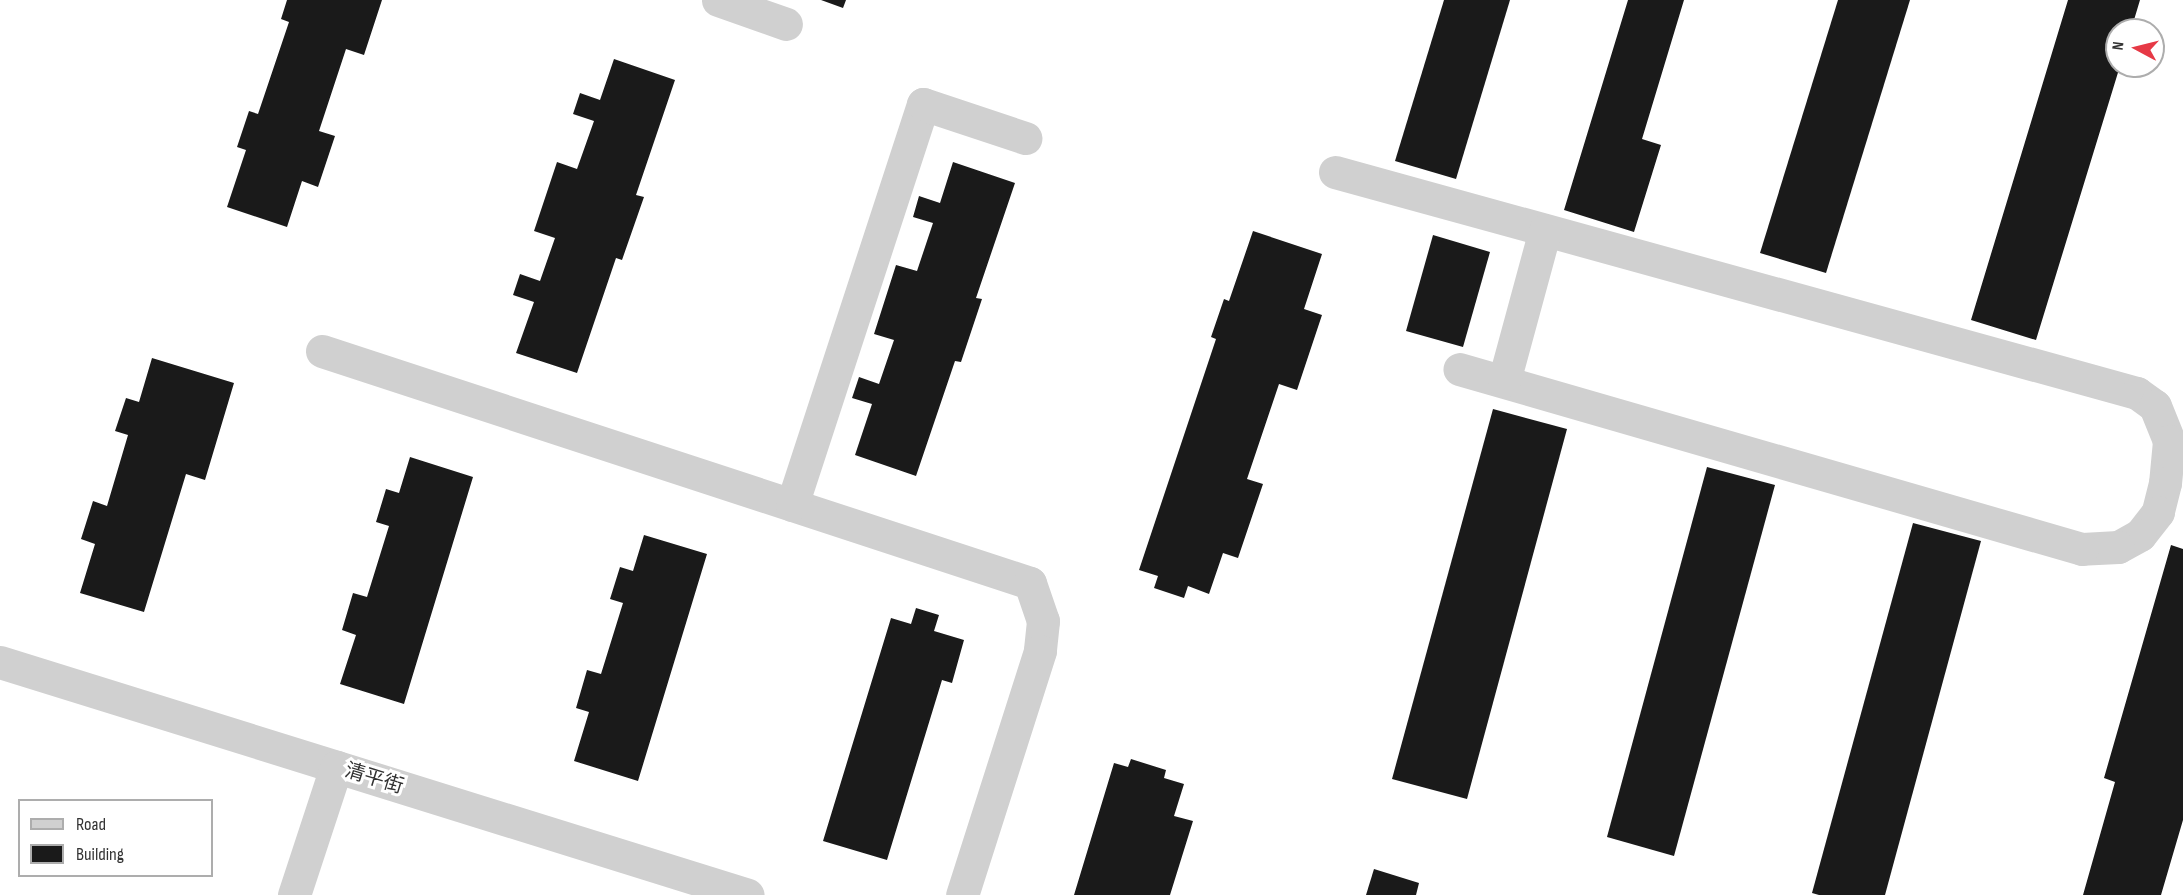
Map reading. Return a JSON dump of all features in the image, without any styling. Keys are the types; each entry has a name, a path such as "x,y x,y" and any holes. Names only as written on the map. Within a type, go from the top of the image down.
{"street":[{"path":"718,0 786,24"},
{"path":"792,505 923,104 1025,138"},
{"path":"1335,172 2137,393 2155,406 2176,431 2174,485 2158,512 2140,535 2118,547 2082,549 1459,369"},
{"path":"1504,381 1545,230"},
{"path":"322,351 1030,583 1043,621 1040,651 962,895"},
{"name":"清平街","path":"0,662 748,895"},
{"path":"294,895 336,767"}],"building":[{"path":"287,0 382,0 364,55 346,49 319,131 335,136 318,187 302,181 287,227 227,207 246,150 237,147 249,111 258,114 289,22 281,19"},
{"path":"821,0 846,0 843,8"},
{"path":"1444,0 1510,0 1456,179 1395,161"},
{"path":"1628,0 1684,0 1642,139 1661,145 1634,232 1564,210"},
{"path":"1838,0 1910,0 1826,273 1760,253"},
{"path":"2068,0 2140,0 2135,18 2105,18 2105,78 2116,78 2036,340 1971,320"},
{"path":"614,59 675,80 636,195 644,197 622,260 616,258 577,373 516,353 534,302 513,295 520,274 540,281 555,238 534,231 557,162 577,169 594,121 573,114 580,93 600,100"},
{"path":"953,162 1015,183 976,298 982,299 961,362 955,361 916,476 855,455 872,404 852,398 859,377 879,384 894,340 874,334 896,265 917,271 933,223 913,217 919,196 940,203"},
{"path":"1253,231 1322,254 1304,309 1322,315 1297,390 1279,384 1247,479 1263,484 1238,558 1223,553 1209,594 1188,586 1184,598 1154,588 1158,576 1139,570 1216,339 1211,337 1224,299 1229,301"},
{"path":"1433,235 1490,252 1463,347 1406,331"},
{"path":"152,358 234,383 205,480 186,474 144,612 80,593 95,544 81,539 93,501 107,506 128,435 115,431 126,398 139,402"},
{"path":"1493,409 1567,429 1467,799 1392,779"},
{"path":"410,457 473,477 404,704 340,684 356,635 342,630 353,593 367,597 389,526 376,522 386,489 399,493"},
{"path":"1707,467 1775,485 1674,856 1607,837"},
{"path":"1913,523 1981,541 1885,895 1819,895 1812,893"},
{"path":"644,535 707,554 638,781 574,761 589,712 576,708 587,670 601,674 623,603 610,599 620,567 633,571"},
{"path":"2171,545 2183,549 2183,820 2161,895 2083,895 2115,782 2104,778"},
{"path":"916,608 939,615 934,631 964,640 952,683 942,680 887,860 823,841 891,618 911,624"},
{"path":"1131,759 1166,770 1164,778 1184,784 1174,816 1193,821 1170,895 1074,895 1114,763 1128,767"},
{"path":"1374,869 1419,883 1416,895 1366,895"}]}
